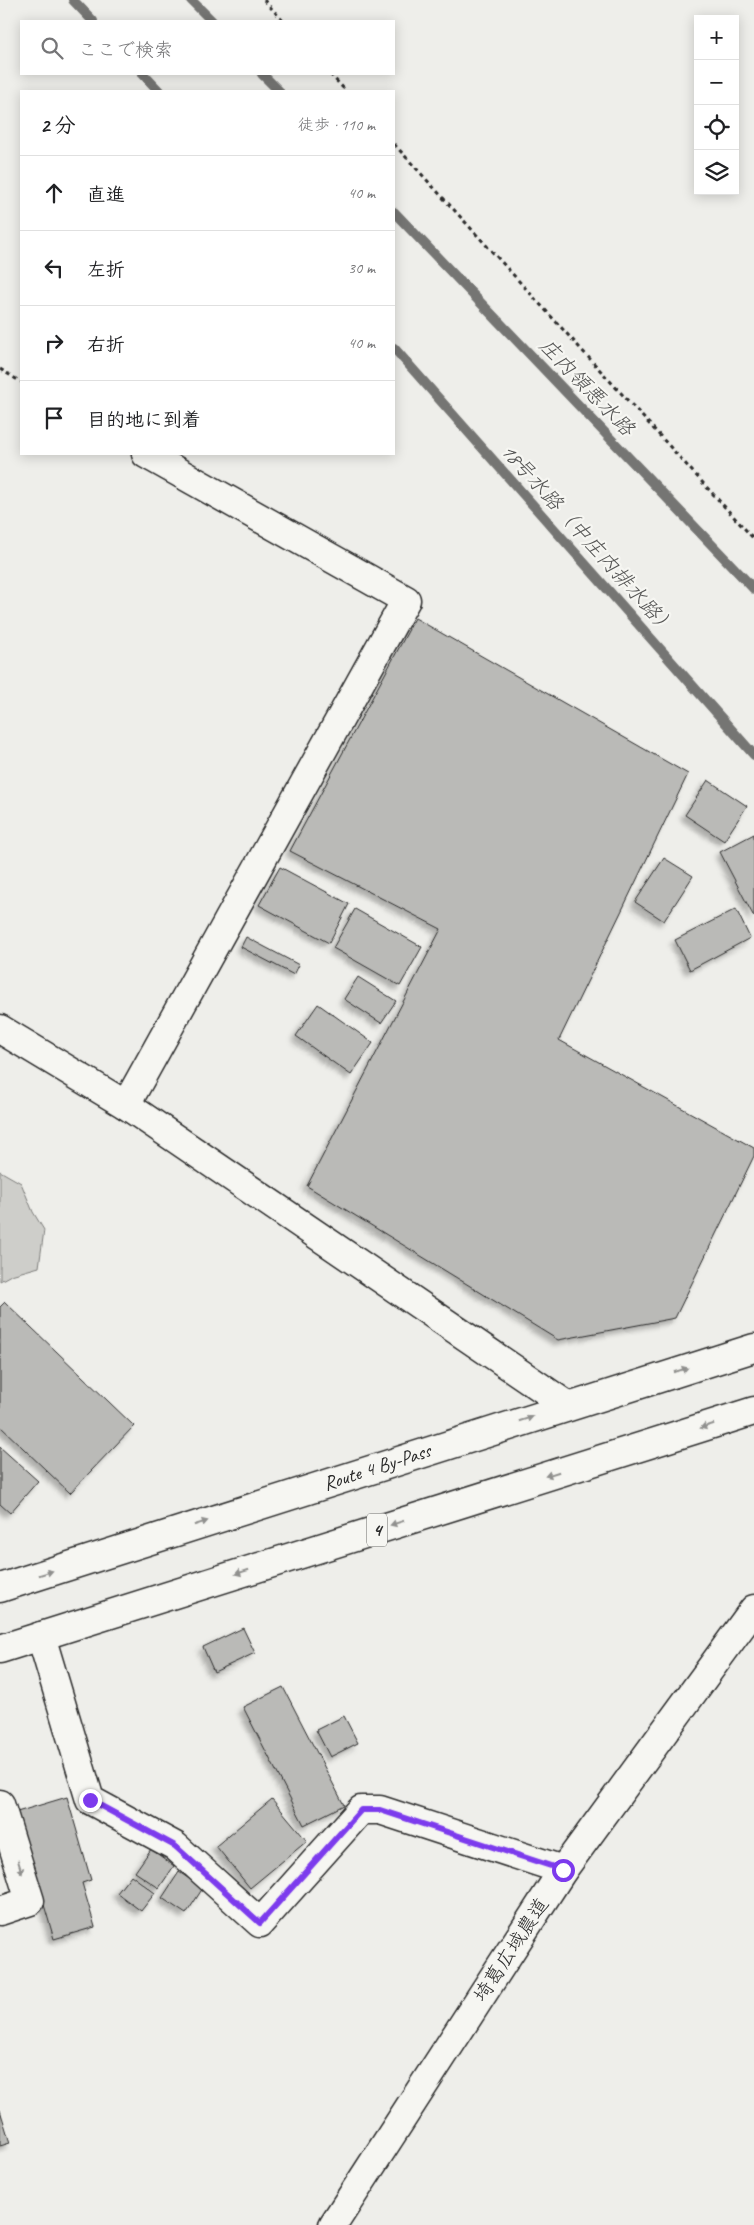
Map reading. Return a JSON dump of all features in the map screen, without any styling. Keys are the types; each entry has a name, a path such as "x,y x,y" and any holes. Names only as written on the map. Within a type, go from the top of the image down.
{"main road":[{"path":"126,1105 406,600 148,455"},
{"path":"0,1029 126,1105 568,1406"},
{"name":"Route 4 By-Pass","path":"0,1588 754,1348"},
{"name":"4","path":"0,1649 754,1411"},
{"name":"埼葛広域農道","path":"333,2225 563,1870 754,1609"},
{"path":"41,1636 90,1800 175,1846 260,1923 361,1810 380,1810 563,1870"},
{"path":"0,1804 30,1901 0,1911"}],"path":[{"path":"264,0 282,20"},
{"path":"331,75 345,90"},
{"path":"395,145 754,539"},
{"path":"0,370 20,381"}],"shaded area":[{"path":"0,1171 21,1183 33,1212 44,1230 39,1267 11,1275 0,1281"}],"building":[{"path":"415,618 688,774 559,1040 754,1148 754,1156 675,1318 558,1340 307,1186 441,929 290,851"},
{"path":"708,780 747,806 724,841 685,815"},
{"path":"754,834 754,917 720,852"},
{"path":"664,858 693,876 664,921 635,902"},
{"path":"280,867 349,904 329,943 259,905"},
{"path":"355,909 422,947 400,986 333,948"},
{"path":"736,909 750,938 690,970 675,940"},
{"path":"246,937 299,965 294,975 241,947"},
{"path":"358,977 396,1001 381,1023 344,999"},
{"path":"318,1004 373,1043 351,1075 296,1036"},
{"path":"5,1302 134,1426 70,1493 0,1426 0,1307"},
{"path":"0,1447 38,1481 10,1513 0,1504"},
{"path":"243,1628 255,1653 214,1672 203,1647"},
{"path":"283,1687 344,1805 304,1825 243,1707"},
{"path":"344,1716 358,1743 330,1757 316,1730"},
{"path":"67,1797 91,1880 82,1883 95,1927 54,1939 17,1812"},
{"path":"272,1799 307,1841 250,1888 216,1846"},
{"path":"151,1849 174,1866 159,1888 135,1872"},
{"path":"179,1872 203,1888 186,1914 162,1898"},
{"path":"131,1875 155,1893 141,1911 117,1893"},
{"path":"0,2110 10,2143 0,2146"}],"waterway":[{"name":"18号水路（中庄内排水路）","path":"73,0 92,20"},
{"name":"庄内領悪水路","path":"191,0 211,20"},
{"name":"18号水路（中庄内排水路）","path":"144,75 158,90"},
{"name":"庄内領悪水路","path":"263,75 278,90"},
{"name":"庄内領悪水路","path":"395,213 754,589"},
{"name":"18号水路（中庄内排水路）","path":"395,349 754,755"}],"route":[{"path":"90,1800 175,1846 260,1923 361,1810 380,1810 563,1870"}]}
